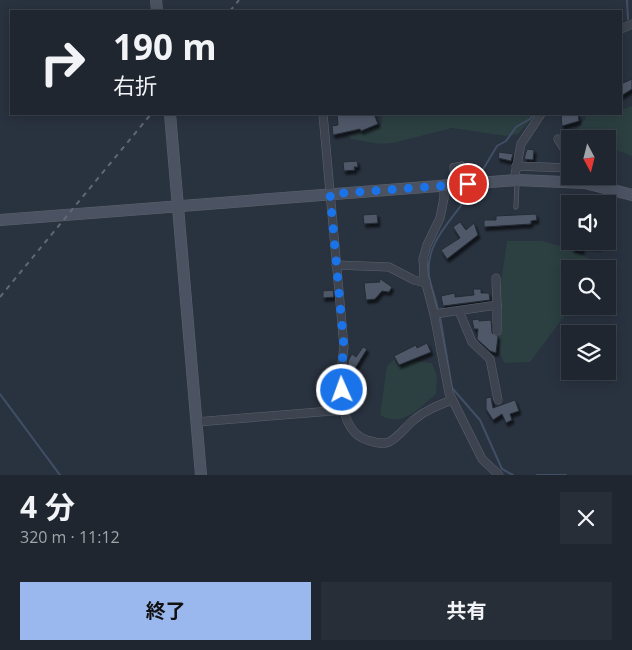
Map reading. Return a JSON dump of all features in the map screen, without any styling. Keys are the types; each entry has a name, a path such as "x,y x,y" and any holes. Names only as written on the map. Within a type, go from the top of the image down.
{"street":[{"path":"170,115 201,475"},
{"path":"323,115 344,347 341,371 344,410 347,422 355,434 375,442 384,443 395,438 426,412 452,400"},
{"path":"516,180 516,166 521,144 540,115"},
{"path":"558,140 561,144"},
{"path":"516,166 561,168"},
{"path":"0,220 516,180 561,179"},
{"path":"448,185 440,218 427,245 423,259 426,283 434,314 447,386 452,400 482,459 499,475"},
{"path":"598,185 632,195"},
{"path":"336,265 389,267 414,280 426,283"},
{"path":"496,278 496,331"},
{"path":"434,314 497,305"},
{"path":"459,311 472,342 490,359 498,400"},
{"path":"196,422 344,410"}],"lane":[{"path":"448,185 452,166 462,164"},
{"path":"516,180 516,207"}],"shaded area":[{"path":"632,106 632,156 616,150 616,130 576,130 586,118 585,115 622,115 622,110"},
{"path":"383,115 535,115 518,134 506,136 452,128 393,143 379,144 351,139 348,135 381,126"},
{"path":"507,241 543,241 561,246 561,250 571,250 592,260 561,260 561,315 565,315 530,362 504,363 498,337 501,286"},
{"path":"395,359 398,367 414,361 432,363 437,376 436,394 410,415 396,420 380,415 387,366"}],"building":[{"path":"632,79 632,89 622,95 622,84"},
{"path":"337,115 374,115 378,124 361,131 360,129 333,135 332,126 338,125"},
{"path":"578,115 579,121 562,126 561,116"},
{"path":"527,149 534,150 533,160 524,159"},
{"path":"499,152 513,154 511,161 498,158"},
{"path":"357,161 358,167 354,167 355,170 344,171 343,162"},
{"path":"463,166 469,172 463,178 457,172"},
{"path":"377,214 378,223 364,224 363,215"},
{"path":"536,214 537,220 531,221 531,224 484,227 484,220 496,220 496,216"},
{"path":"460,222 466,230 474,223 478,235 447,259 441,250 460,238 453,227"},
{"path":"379,278 392,287 389,292 382,291 375,299 366,300 364,283 380,282"},
{"path":"473,289 481,289 481,293 489,293 490,300 443,306 441,296 455,293 455,297 474,295"},
{"path":"333,290 334,297 323,298 323,291"},
{"path":"479,319 479,321 491,320 492,333 498,336 496,353 490,351 477,339 478,329 474,329 472,320"},
{"path":"427,343 431,352 399,365 394,356 416,345 417,348"},
{"path":"363,347 367,349 354,370 348,366 348,361 352,354 356,357"},
{"path":"491,397 493,408 515,400 519,411 510,414 512,420 506,423 502,414 493,420 486,409 486,398"}],"waterway":[{"path":"627,0 628,19"},
{"path":"482,171 497,146 506,141 516,127 533,115"},
{"path":"438,310 429,276 431,252 442,231 470,192"},
{"path":"440,316 452,388 480,420 502,469 513,475"},
{"path":"0,394 60,475"},
{"path":"537,475 566,475"}],"railway":[{"path":"231,10 239,0"},
{"path":"0,297 150,115"}],"route":[{"path":"342,390 341,371 344,347 330,194 468,184"}]}
